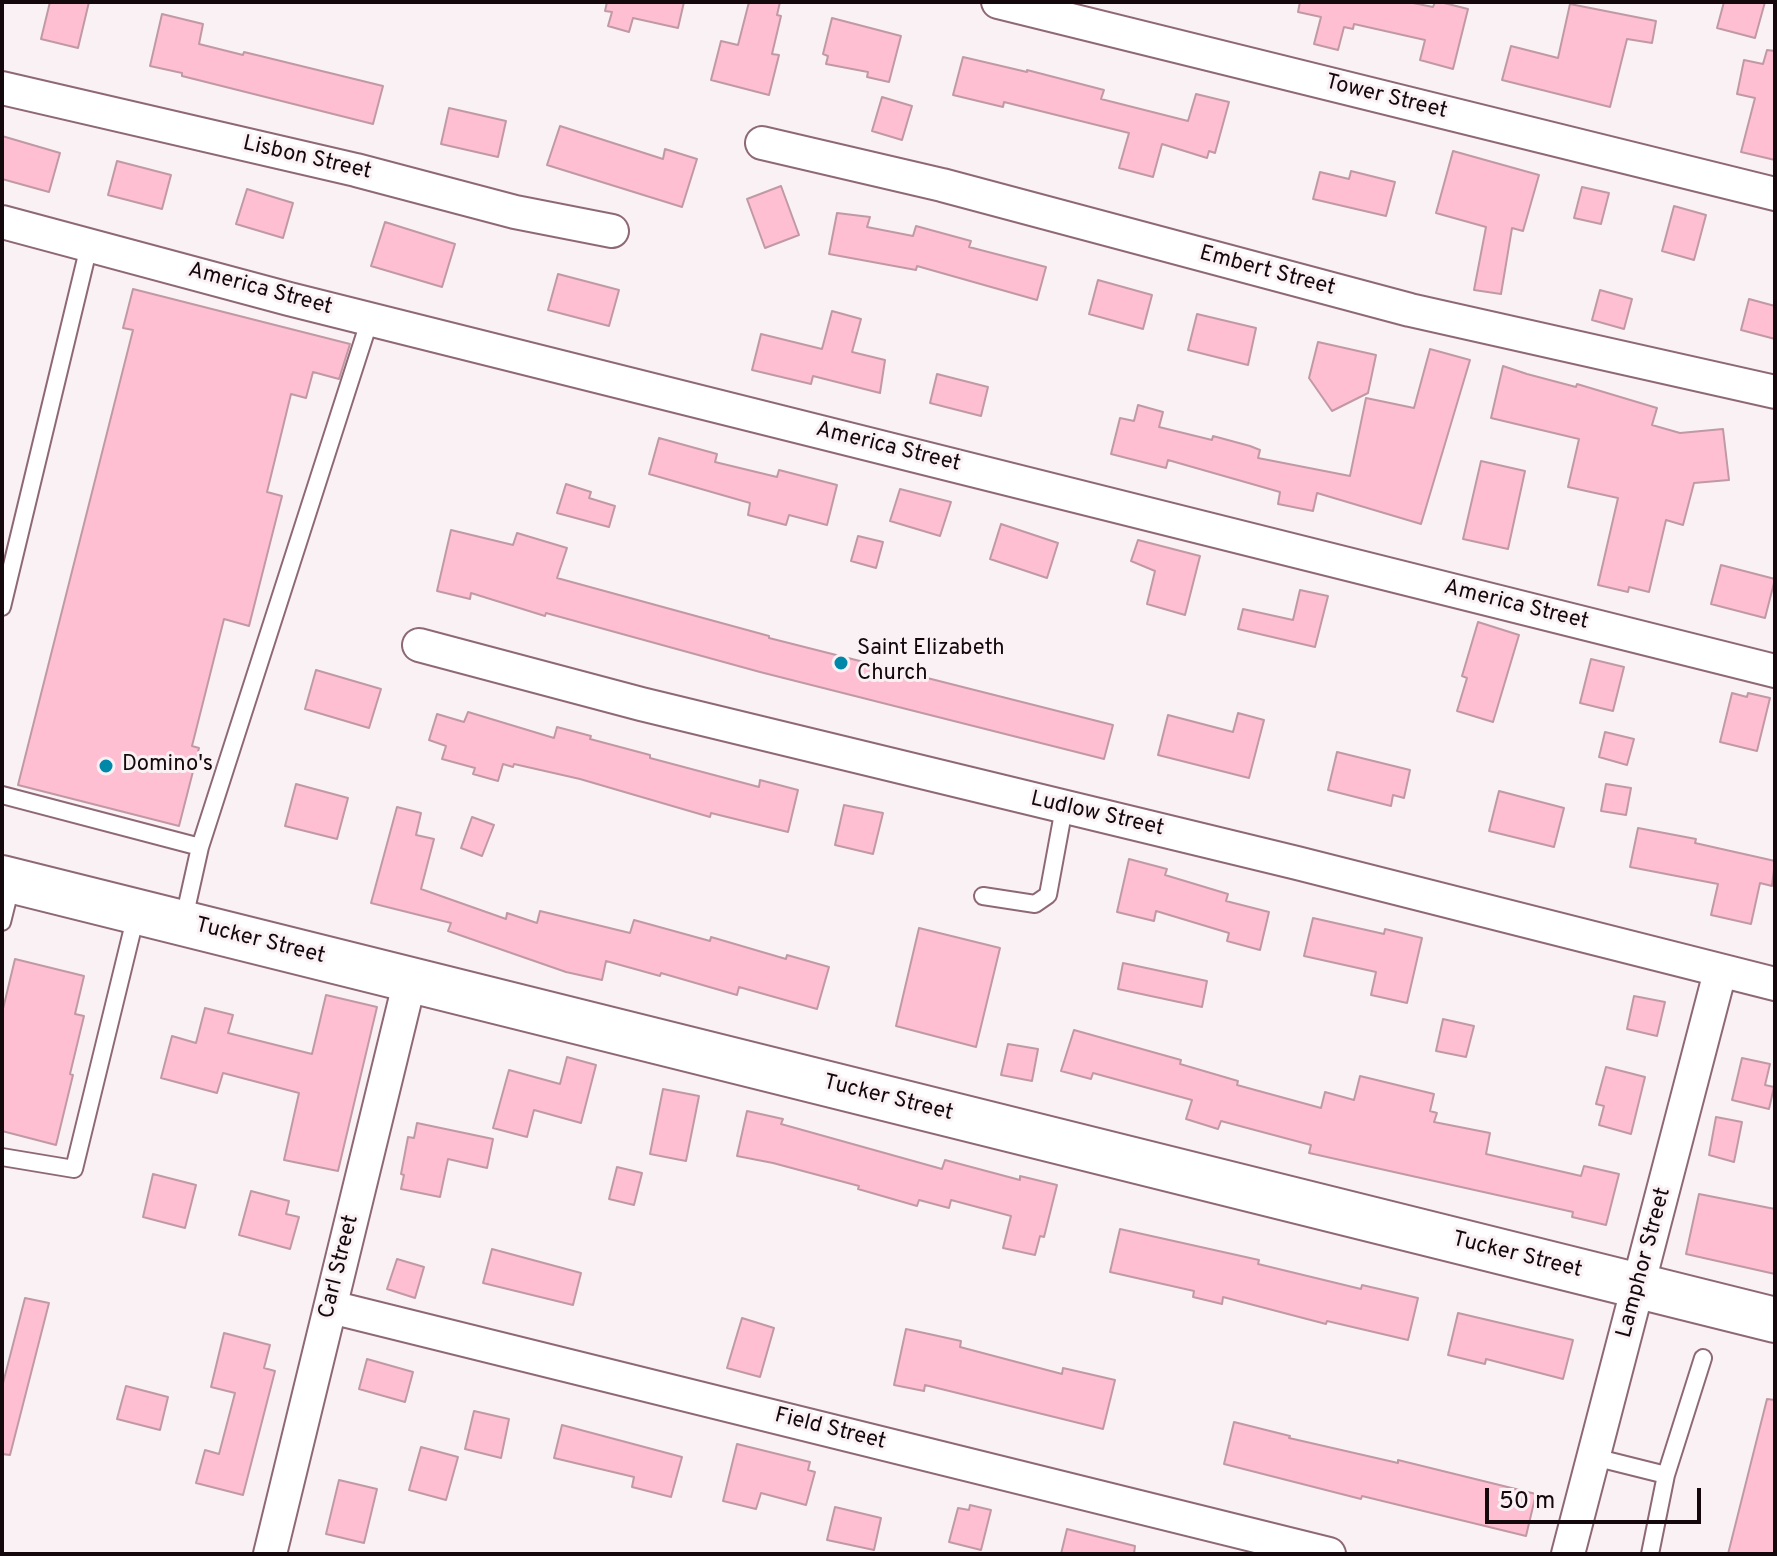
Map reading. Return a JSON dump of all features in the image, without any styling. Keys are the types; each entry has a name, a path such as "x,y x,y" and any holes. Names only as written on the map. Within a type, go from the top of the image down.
{"street":[{"name":"Tower Street","path":"998,2 1775,194"},
{"name":"Lisbon Street","path":"2,88 356,170 515,212 612,231"},
{"name":"Embert Street","path":"762,143 942,185 1410,310 1775,392"},
{"name":"America Street","path":"2,222 370,319 1775,671"},
{"name":"Ludlow Street","path":"419,645 641,704 1297,863 1775,984"},
{"name":"Tucker Street","path":"7,879 1775,1320"},
{"name":"Lamphor Street","path":"1568,1554 1720,972"},
{"name":"Carl Street","path":"270,1554 410,980"},
{"name":"Field Street","path":"331,1307 1329,1554"}],"lane":[{"path":"2,607 89,246"},
{"path":"183,923 200,847 370,319"},
{"path":"2,532 19,536"},
{"path":"2,795 200,847"},
{"path":"983,896 1035,904 1048,895 1064,808"},
{"path":"2,922 7,879"},
{"path":"2,1157 74,1169 136,911"},
{"path":"1650,1554 1666,1475 1703,1358"},
{"path":"1594,1457 1666,1475"}],"building":[{"path":"50,2 89,2 78,48 41,39"},
{"path":"607,2 684,2 678,28 633,18 629,32 608,26 612,12 605,11"},
{"path":"749,2 780,2 777,15 781,16 772,54 779,55 769,95 711,80 721,41 738,45"},
{"path":"1300,2 1408,2 1433,7 1435,2 1440,2 1468,9 1453,69 1420,60 1425,40 1354,24 1353,29 1344,27 1338,50 1314,44 1321,17 1298,12"},
{"path":"1724,2 1765,2 1755,38 1717,28"},
{"path":"1570,4 1656,21 1652,43 1627,39 1610,107 1502,80 1511,46 1558,58"},
{"path":"162,14 203,24 199,44 383,86 373,124 150,66"},
{"path":"832,18 901,36 889,82 867,77 868,72 826,64 828,56 823,54"},
{"path":"1767,50 1775,51 1775,160 1741,152 1755,98 1737,94 1744,60 1763,64"},
{"path":"963,57 1104,90 1101,99 1188,121 1196,94 1229,102 1215,153 1209,151 1207,158 1162,144 1153,177 1119,168 1129,133 1004,102 1003,107 953,95"},
{"path":"882,97 912,106 902,140 872,131"},
{"path":"449,108 506,121 498,157 441,144"},
{"path":"560,126 663,159 665,149 697,159 682,207 547,165"},
{"path":"2,136 60,153 49,192 2,179"},
{"path":"1453,151 1539,175 1523,231 1512,228 1501,294 1474,290 1486,227 1436,213"},
{"path":"117,161 171,175 162,209 108,195"},
{"path":"1351,171 1395,182 1386,216 1313,199 1320,172 1349,179"},
{"path":"781,186 799,235 765,248 747,199"},
{"path":"1582,187 1609,193 1601,224 1574,218"},
{"path":"247,189 293,203 283,238 236,224"},
{"path":"1674,206 1706,215 1694,260 1662,251"},
{"path":"837,213 870,217 867,227 913,236 916,226 971,241 969,247 1046,267 1037,300 917,266 916,270 829,254"},
{"path":"385,222 455,244 442,287 371,266"},
{"path":"558,274 619,290 609,326 548,310"},
{"path":"1098,280 1152,295 1143,329 1089,314"},
{"path":"133,289 350,344 339,379 313,372 306,398 291,394 267,492 282,496 249,626 224,619 192,746 199,748 179,826 18,785 133,330 123,328"},
{"path":"1600,290 1632,299 1624,329 1592,320"},
{"path":"1749,299 1775,306 1775,339 1741,330"},
{"path":"832,311 861,319 852,352 885,360 880,393 813,376 811,384 752,370 761,334 822,349"},
{"path":"1197,314 1256,328 1248,365 1188,350"},
{"path":"1318,342 1376,355 1368,393 1332,411 1309,378"},
{"path":"1430,349 1470,360 1421,524 1317,493 1313,511 1278,504 1280,492 1168,460 1166,468 1111,454 1120,418 1134,421 1138,405 1163,412 1159,427 1250,446 1260,450 1258,458 1350,476 1366,398 1414,408"},
{"path":"1503,366 1657,408 1652,425 1680,433 1723,429 1729,480 1694,483 1683,525 1666,520 1649,592 1629,587 1628,592 1598,585 1618,498 1568,487 1579,439 1491,418"},
{"path":"937,374 988,387 981,416 930,403"},
{"path":"659,438 717,454 715,462 777,477 779,470 837,485 827,525 789,515 786,525 748,515 750,503 649,474"},
{"path":"1481,461 1525,471 1508,549 1463,539"},
{"path":"566,484 591,492 589,498 615,506 609,527 557,513"},
{"path":"900,489 951,502 940,536 890,521"},
{"path":"1001,524 1058,543 1047,578 990,559"},
{"path":"451,530 513,545 517,533 567,548 557,578 769,638 1113,725 1104,759 760,672 546,613 545,616 471,593 470,599 437,591"},
{"path":"858,536 883,542 876,568 851,561"},
{"path":"1138,540 1200,556 1185,615 1147,604 1155,571 1131,561"},
{"path":"1721,565 1775,579 1765,618 1711,604"},
{"path":"1300,590 1328,596 1315,647 1238,629 1243,609 1293,620"},
{"path":"1478,622 1519,635 1493,722 1457,711 1467,678 1462,676"},
{"path":"1591,659 1624,667 1613,711 1580,703"},
{"path":"316,670 381,689 369,728 305,709"},
{"path":"1732,693 1770,698 1757,751 1720,742"},
{"path":"468,712 554,738 557,727 650,755 650,758 759,787 760,780 798,790 788,832 711,813 710,817 580,779 514,764 513,767 503,764 498,781 473,774 475,768 442,759 446,746 429,740 437,714 464,722"},
{"path":"1238,713 1264,720 1249,778 1158,755 1168,715 1233,732"},
{"path":"1605,732 1634,739 1627,765 1599,757"},
{"path":"1337,752 1410,770 1404,798 1393,795 1391,806 1328,790"},
{"path":"296,784 348,798 337,839 285,826"},
{"path":"1606,784 1631,788 1626,815 1601,811"},
{"path":"1499,791 1564,808 1554,847 1489,831"},
{"path":"844,805 883,813 873,854 835,845"},
{"path":"397,807 421,813 416,835 434,839 421,889 506,919 507,913 537,923 540,911 630,933 634,920 710,941 711,937 786,959 787,955 829,967 817,1009 739,987 737,995 606,961 602,980 566,972 448,931 451,923 371,903"},
{"path":"472,817 494,825 482,856 461,848"},
{"path":"1638,828 1696,839 1695,843 1775,861 1772,886 1760,883 1751,924 1711,915 1718,884 1630,867"},
{"path":"1129,859 1167,869 1165,875 1228,894 1226,901 1269,912 1260,950 1227,941 1229,933 1156,911 1154,921 1117,912"},
{"path":"1313,918 1384,934 1385,929 1422,938 1407,1003 1371,995 1376,972 1304,956"},
{"path":"919,928 1000,948 976,1047 896,1026"},
{"path":"15,959 84,976 75,1014 84,1016 56,1145 2,1131 2,1013"},
{"path":"1123,963 1207,981 1202,1007 1118,989"},
{"path":"326,995 377,1007 338,1171 284,1160 299,1093 223,1073 217,1093 161,1078 172,1036 196,1043 205,1008 233,1015 228,1033 312,1054"},
{"path":"1634,996 1665,1002 1657,1036 1627,1029"},
{"path":"1443,1019 1474,1026 1466,1057 1436,1051"},
{"path":"1074,1030 1181,1060 1180,1064 1238,1081 1237,1085 1321,1108 1325,1092 1354,1100 1360,1076 1434,1094 1430,1111 1437,1113 1434,1122 1490,1133 1486,1154 1581,1176 1584,1166 1619,1174 1606,1225 1572,1217 1573,1212 1309,1153 1311,1145 1221,1121 1218,1129 1186,1119 1192,1100 1093,1073 1091,1079 1061,1071"},
{"path":"1008,1044 1038,1049 1032,1081 1001,1075"},
{"path":"567,1057 596,1065 581,1123 534,1110 527,1137 493,1128 509,1070 560,1084"},
{"path":"1742,1058 1770,1064 1765,1085 1774,1087 1769,1109 1732,1100"},
{"path":"1606,1067 1645,1077 1631,1134 1599,1125 1604,1106 1596,1104"},
{"path":"663,1089 699,1096 686,1161 650,1154"},
{"path":"747,1111 783,1119 781,1124 942,1169 945,1160 1020,1180 1020,1176 1057,1185 1044,1237 1040,1236 1035,1255 1003,1248 1011,1216 951,1200 949,1208 919,1200 917,1206 858,1189 859,1186 737,1156"},
{"path":"1716,1117 1742,1122 1734,1162 1709,1155"},
{"path":"417,1123 493,1139 487,1168 448,1159 440,1197 401,1189 408,1137 414,1138"},
{"path":"617,1167 642,1173 634,1205 609,1199"},
{"path":"153,1174 196,1185 185,1228 143,1217"},
{"path":"251,1191 289,1201 286,1214 299,1217 290,1249 239,1235"},
{"path":"1699,1194 1775,1209 1775,1274 1686,1254"},
{"path":"1120,1229 1259,1260 1258,1264 1361,1289 1362,1285 1418,1298 1408,1340 1327,1321 1326,1324 1223,1297 1222,1304 1193,1297 1194,1291 1110,1272"},
{"path":"492,1249 581,1273 573,1305 483,1283"},
{"path":"397,1259 424,1267 415,1298 387,1289"},
{"path":"25,1298 49,1303 10,1455 2,1454 2,1387"},
{"path":"1458,1313 1573,1340 1563,1379 1486,1359 1485,1364 1448,1355"},
{"path":"742,1318 774,1328 760,1377 727,1368"},
{"path":"906,1329 961,1341 960,1347 1062,1374 1063,1368 1115,1380 1103,1429 925,1385 924,1391 894,1385"},
{"path":"224,1333 270,1345 264,1368 275,1371 243,1495 196,1483 205,1450 219,1454 235,1393 211,1387"},
{"path":"367,1359 413,1372 405,1402 359,1389"},
{"path":"126,1386 168,1397 160,1430 117,1419"},
{"path":"1767,1399 1775,1400 1775,1554 1728,1554"},
{"path":"474,1411 509,1419 501,1458 465,1449"},
{"path":"1234,1422 1289,1438 1398,1463 1398,1460 1536,1494 1526,1536 1224,1464"},
{"path":"562,1425 682,1457 671,1497 632,1487 634,1477 554,1458"},
{"path":"737,1444 810,1462 808,1470 815,1472 806,1505 761,1493 756,1509 723,1501"},
{"path":"421,1447 458,1457 446,1500 409,1490"},
{"path":"339,1480 377,1489 364,1543 326,1534"},
{"path":"970,1505 991,1510 981,1550 949,1542 958,1508 969,1510"},
{"path":"835,1507 881,1518 874,1550 827,1540"},
{"path":"1067,1529 1135,1546 1134,1554 1061,1554"}],"place":[{"name":"Saint Elizabeth Church","path":"841,663"},
{"name":"Domino's","path":"106,766"}]}
